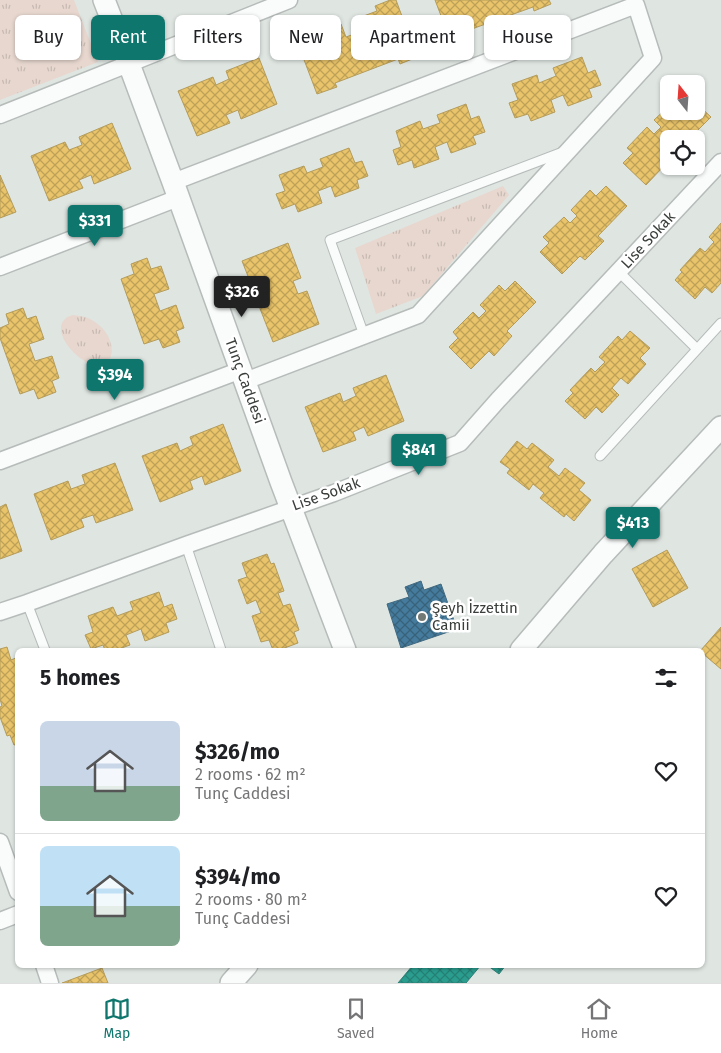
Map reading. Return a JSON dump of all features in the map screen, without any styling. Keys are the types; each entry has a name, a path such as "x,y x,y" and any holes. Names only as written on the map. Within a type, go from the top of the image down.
{"street":[{"name":"Tunç Caddesi","path":"104,0 344,648"},
{"path":"0,115 289,0"},
{"path":"0,267 175,190 636,5 653,58 418,315 0,460"},
{"name":"Lise Sokak","path":"0,612 186,544 334,493 460,443 721,162"},
{"path":"523,648 603,554 721,427"},
{"path":"0,842 15,884"},
{"path":"0,922 15,915"},
{"path":"45,968 50,983"},
{"path":"231,983 244,968"}],"lane":[{"path":"364,335 330,240 570,149"},
{"path":"618,272 698,349"},
{"path":"600,456 721,323"},
{"path":"186,544 220,648"},
{"path":"27,603 43,648"}],"green space":[{"path":"0,0 74,0 80,15 15,15 15,60 81,60 81,18 91,44 91,60 97,60 98,62 0,100"},
{"path":"503,186 509,195 423,296 376,314 355,248"},
{"path":"73,315 90,319 107,334 112,350 106,363 100,365 85,361 64,340 61,332 62,324 67,317"}],"building: Homes":[{"path":"390,0 396,0 402,15 366,15 377,11 375,6"},
{"path":"435,0 549,0 551,4 534,11 533,7 511,15 484,15 484,25 474,28 474,15 441,15"},
{"path":"341,24 346,37 351,35 351,60 395,60 335,83 337,87 317,94 304,60 341,60"},
{"path":"582,57 588,73 595,70 601,85 589,89 592,97 568,106 563,95 551,100 555,112 531,121 528,114 515,118 509,103 518,100 512,84 537,75 539,83 556,76 553,68"},
{"path":"254,60 260,60 277,104 241,119 238,110 226,115 230,123 197,136 178,91 213,77 216,85 229,79 226,71"},
{"path":"398,60 410,60 400,64"},
{"path":"466,104 471,119 479,116 485,132 473,136 476,144 451,153 447,142 435,147 439,159 414,168 412,160 398,165 393,150 401,147 396,131 420,121 423,129 440,123 437,115"},
{"path":"705,111 711,117 698,130 660,130 660,170 646,185 623,163 633,153 627,148 647,127 654,134 661,127 654,120 660,114 660,120 705,120"},
{"path":"112,123 131,169 94,184 91,175 79,180 83,188 49,201 31,156 65,142 69,150 82,145 79,137"},
{"path":"349,148 355,163 362,161 368,176 357,180 359,188 335,197 331,186 318,191 322,203 298,212 295,204 282,209 276,194 285,191 279,175 304,166 307,173 323,167 320,159"},
{"path":"0,175 16,212 0,218"},
{"path":"606,186 627,206 598,236 604,241 585,260 580,256 562,274 540,252 549,243 543,237 564,217 570,223 577,216 571,210 590,190 596,196"},
{"path":"721,223 721,283 712,293 705,287 695,299 675,280 682,272 680,270 700,248 705,252 714,242 709,237"},
{"path":"288,243 301,278 293,281 298,294 307,291 319,324 273,342 259,306 267,302 263,291 255,294 242,261"},
{"path":"147,258 151,269 161,266 169,289 154,294 160,311 176,305 184,328 176,331 180,342 163,348 159,339 144,344 121,279 134,274 131,264"},
{"path":"515,281 536,302 507,331 512,336 494,356 489,351 471,369 449,347 458,338 453,332 473,312 479,318 486,311 480,305 499,285 505,291"},
{"path":"23,308 27,319 36,316 44,339 29,344 35,361 52,356 59,378 52,381 56,392 38,399 34,389 20,394 0,338 0,328 9,324 6,314"},
{"path":"630,331 650,348 640,358 646,364 628,384 621,378 612,388 619,395 602,413 596,407 585,419 565,401 573,393 570,390 591,368 595,372 605,362 599,357 618,336 622,340"},
{"path":"386,375 404,421 368,436 364,427 353,432 356,440 323,452 305,407 340,393 343,402 356,396 353,388"},
{"path":"223,424 241,471 205,485 202,476 190,481 193,489 160,502 142,456 177,443 180,451 193,445 190,437"},
{"path":"517,441 527,449 532,443 554,460 548,467 559,476 565,468 585,483 579,490 591,500 574,521 566,514 564,517 540,498 544,493 533,484 529,490 507,473 510,469 500,462"},
{"path":"115,463 133,510 96,523 93,515 81,519 84,527 51,540 34,494 68,481 71,489 85,484 82,475"},
{"path":"6,504 22,551 0,559 0,507"},
{"path":"667,550 688,588 653,607 632,569"},
{"path":"267,554 271,564 274,563 284,591 278,593 283,606 290,604 299,630 294,632 298,643 284,648 272,648 269,640 261,642 252,616 261,613 256,600 247,604 238,580 247,577 242,563"},
{"path":"159,592 164,607 172,604 177,619 166,623 169,632 145,641 141,629 126,635 130,645 122,648 104,648 103,645 91,648 85,635 93,632 88,616 113,607 117,616 133,610 130,602"},
{"path":"721,627 721,669 705,656 705,648 703,648"},
{"path":"7,647 11,660 15,658 14,745 10,735 7,736 0,717 0,707 2,706 0,699 0,649"},
{"path":"102,968 108,983 62,983"}],"building: Schools":[{"path":"410,968 478,968 466,983 398,983"},
{"path":"491,968 504,968 499,974"}],"building: Public":[{"name":"Şeyh İzzettin Camii","path":"421,581 424,590 441,584 457,629 401,648 387,604 409,597 405,587"}],"place":[{"name":"Şeyh İzzettin Camii","path":"422,617"}]}
